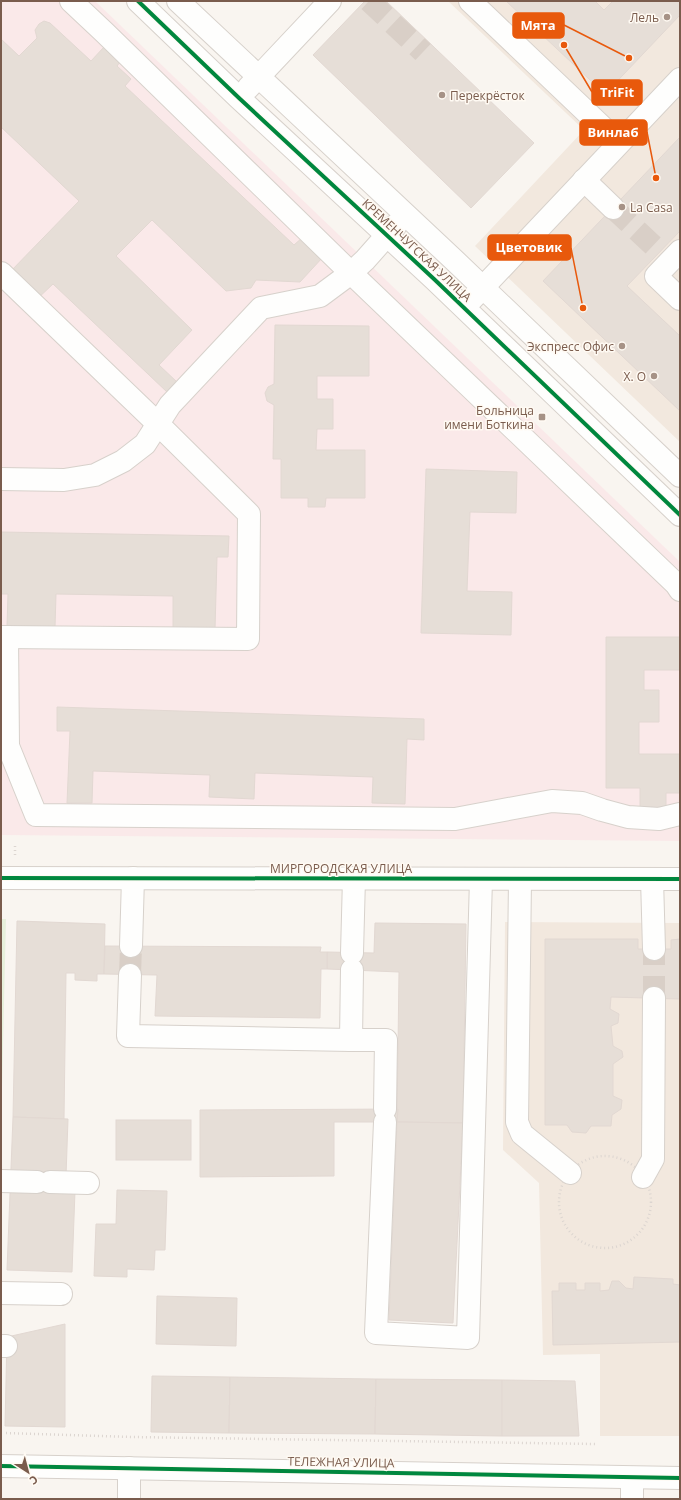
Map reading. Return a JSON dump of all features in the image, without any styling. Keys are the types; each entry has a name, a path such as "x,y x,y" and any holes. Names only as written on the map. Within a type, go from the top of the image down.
{"street":[{"path":"71,1 110,37 351,273 676,584 680,590"},
{"name":"КРЕМЕНЧУГСКАЯ УЛИЦА","path":"138,1 239,98 464,307 680,515"},
{"name":"КРЕМЕНЧУГСКАЯ УЛИЦА","path":"178,1 680,476"},
{"path":"239,98 330,1"},
{"path":"470,1 619,143"},
{"path":"464,307 680,78"},
{"path":"584,180 613,208"},
{"path":"1,479 64,480 95,475 123,461 144,444 170,405 262,308 320,296 351,273 405,215"},
{"path":"670,255 656,276 680,299"},
{"path":"1,272 249,514 248,639 4,637 5,746 36,815 455,819 552,801 582,803 628,817 659,819 680,814"},
{"name":"МИРГОРОДСКАЯ УЛИЦА","path":"1,878 680,879"},
{"path":"131,946 133,878"},
{"path":"351,1040 354,878"},
{"path":"130,975 128,1036 386,1040 385,1115 376,1333 468,1338 481,879"},
{"path":"520,879 517,1122 522,1134 570,1173"},
{"path":"652,879 654,949"},
{"path":"643,1178 653,1159 654,998"},
{"path":"1,1181 88,1183"},
{"path":"1,1294 61,1294"},
{"name":"ТЕЛЕЖНАЯ УЛИЦА","path":"1,1466 680,1478"},
{"path":"129,1468 129,1499"},
{"path":"632,1478 632,1499"}],"path":[{"path":"598,1157 611,1157 624,1160 635,1167 649,1189 651,1202 649,1215 644,1227 635,1237 624,1244 611,1248 598,1248 585,1244 574,1237 566,1228 560,1216 558,1203 560,1189 570,1173 585,1160 598,1157"},
{"path":"6,1433 132,1437 595,1444"}],"shaded area":[{"path":"1,1 95,1 680,562 680,841 1,835"},
{"path":"448,1 680,1 680,442 475,246 584,130"},
{"path":"505,922 680,923 680,1436 600,1436 600,1354 543,1355 539,1183 503,1150"}],"green space":[{"path":"1,919 6,919 1,1130"}],"building":[{"path":"365,1 386,1 534,143 471,208 313,55"},
{"path":"506,1 595,1 604,10 613,1 680,1 680,15 605,94"},
{"path":"44,21 50,23 91,61 104,47 120,62 117,66 131,79 125,86 294,245 303,237 323,257 300,282 256,280 251,288 226,291 152,220 116,256 192,330 159,365 177,382 167,392 53,284 36,300 9,273 79,201 1,127 1,39 19,56 37,38 35,30 39,24"},
{"path":"680,137 680,231 627,286 680,336 680,411 543,281"},
{"path":"275,325 369,326 369,376 317,376 317,399 333,399 333,429 317,429 316,450 365,450 365,498 326,498 325,507 308,507 308,498 281,498 281,459 273,459 274,405 267,401 265,393 268,387 274,384"},
{"path":"426,469 517,472 516,513 470,512 467,591 512,592 511,635 421,633"},
{"path":"1,532 229,536 228,557 217,557 215,629 173,629 173,596 56,594 55,627 7,626 8,594 1,594"},
{"path":"606,637 680,637 680,670 644,670 644,690 659,690 659,722 639,722 639,754 680,754 680,793 666,793 666,808 640,807 640,788 606,788"},
{"path":"57,707 424,719 424,740 407,739 405,804 372,803 373,777 255,773 254,799 209,797 210,775 93,771 92,803 67,803 70,731 57,731"},
{"path":"17,921 105,924 104,974 97,974 97,981 75,980 75,973 66,973 64,1119 13,1117"},
{"path":"375,923 466,924 463,1123 397,1122 399,972 327,969 327,952 374,953"},
{"path":"545,939 638,939 638,949 671,949 671,940 680,939 680,999 611,997 610,1009 619,1014 618,1023 611,1026 613,1046 622,1051 623,1057 613,1064 613,1096 622,1100 621,1109 612,1115 611,1126 591,1126 586,1133 572,1132 567,1125 545,1125"},
{"path":"105,946 321,947 320,952 327,952 327,969 321,969 320,1018 155,1016 157,975 104,974"},
{"path":"398,1109 397,1122 334,1122 334,1176 200,1177 200,1110"},
{"path":"13,1117 68,1119 66,1176 75,1191 72,1272 7,1270"},
{"path":"116,1120 191,1120 191,1160 116,1160"},
{"path":"397,1122 463,1123 453,1323 389,1320"},
{"path":"117,1190 167,1191 165,1250 155,1250 154,1270 127,1269 127,1277 94,1276 96,1224 116,1224"},
{"path":"634,1277 673,1279 673,1284 680,1285 680,1342 553,1345 552,1291 559,1291 559,1283 576,1283 576,1290 585,1290 585,1283 600,1283 600,1291 609,1290 612,1281 619,1281 626,1288 633,1289"},
{"path":"157,1296 237,1298 236,1346 156,1344"},
{"path":"65,1324 65,1427 5,1426 7,1337"},
{"path":"152,1376 230,1377 229,1433 151,1432"},
{"path":"230,1377 376,1379 375,1434 229,1433"},
{"path":"376,1379 502,1380 502,1436 375,1434"},
{"path":"502,1380 575,1381 579,1436 502,1436"}],"tunnel":[{"path":"369,1 423,52"},
{"path":"613,208 660,252"},
{"path":"130,975 131,946"},
{"path":"654,949 654,998"}],"cycle path":[{"path":"138,1 239,98 434,279 680,515"},
{"path":"1,878 680,879"},
{"path":"1,1466 680,1478"}],"place":[{"name":"Лель","path":"667,17"},
{"name":"TriFit","path":"564,45"},
{"name":"Мята","path":"629,58"},
{"name":"Перекрёсток","path":"442,95"},
{"name":"Винлаб","path":"656,178"},
{"name":"La Casa","path":"622,207"},
{"name":"Цветовик","path":"583,308"},
{"name":"Экспресс Офис","path":"622,346"},
{"name":"X. O","path":"654,376"},
{"name":"Больница имени Боткина","path":"542,417"}]}
